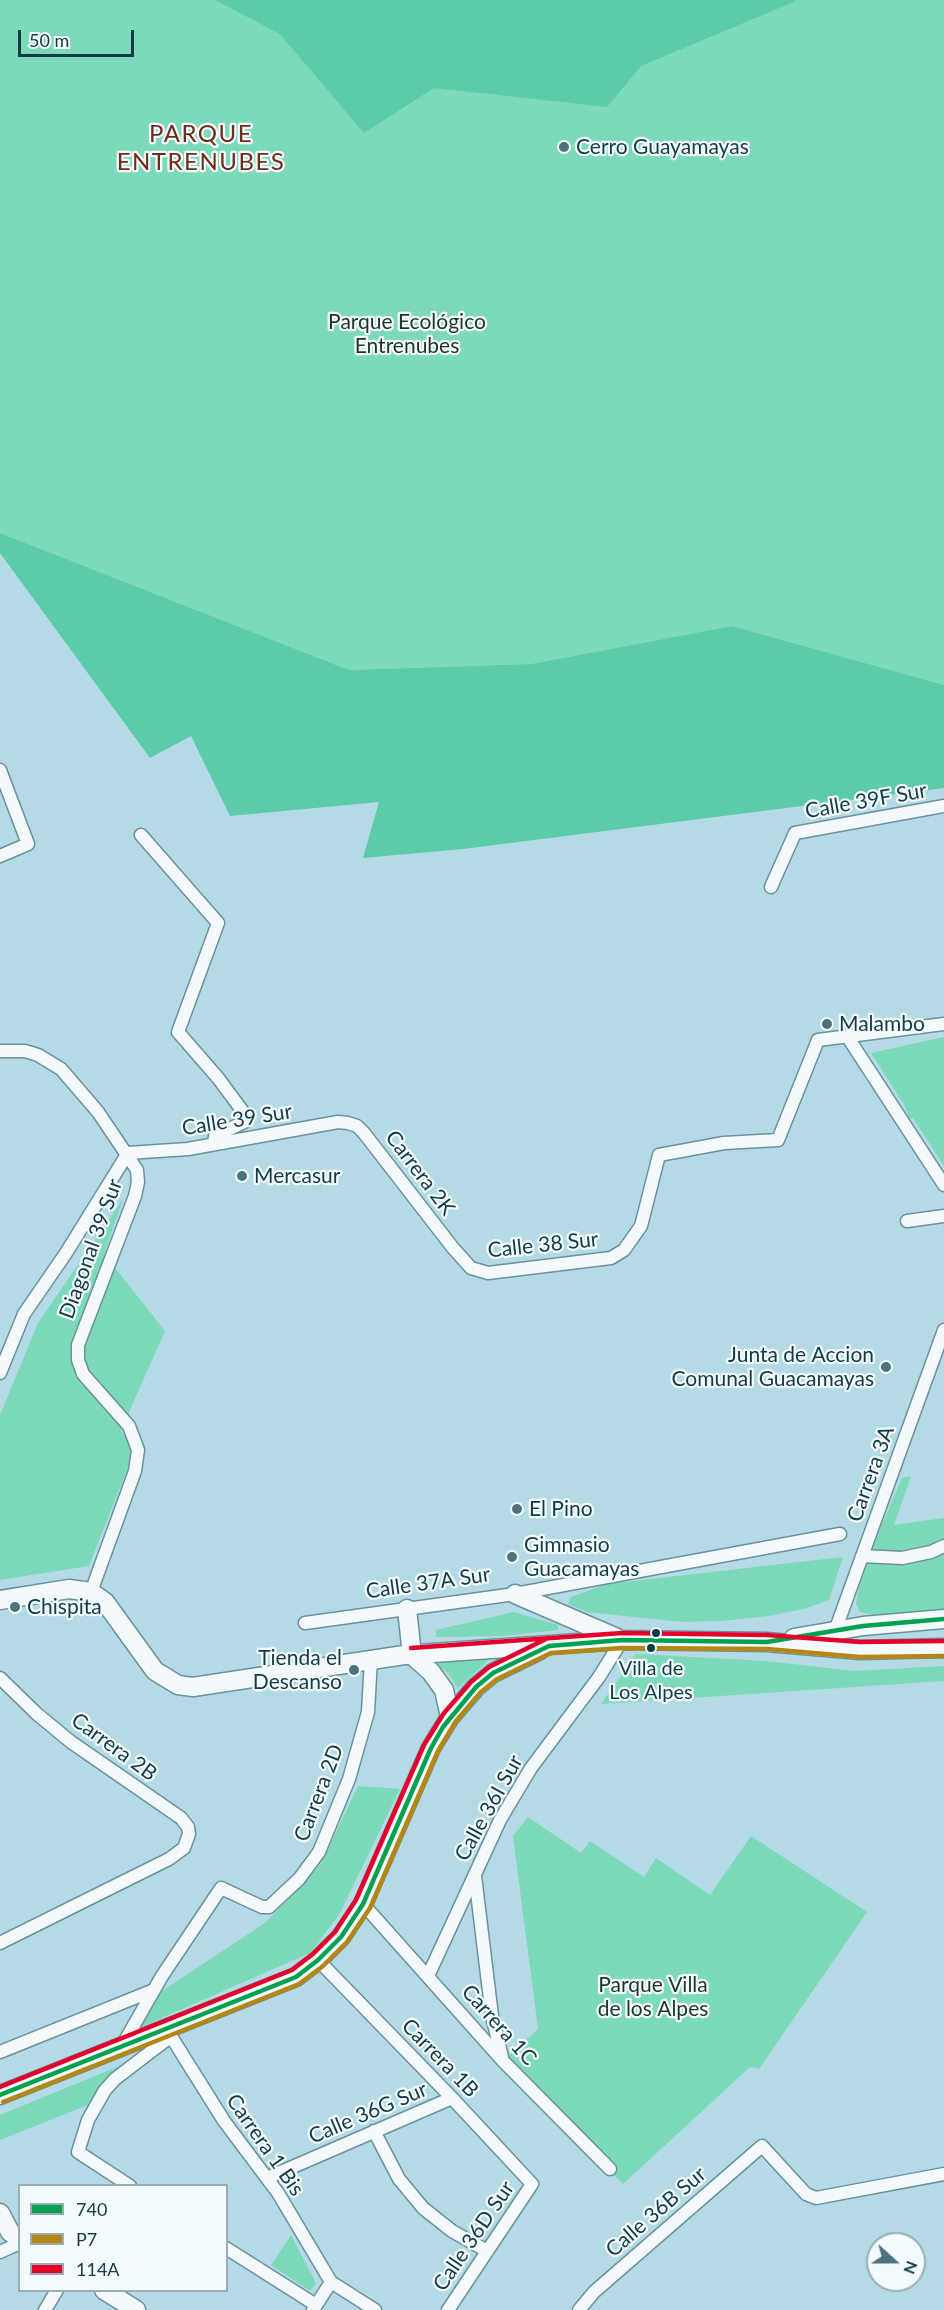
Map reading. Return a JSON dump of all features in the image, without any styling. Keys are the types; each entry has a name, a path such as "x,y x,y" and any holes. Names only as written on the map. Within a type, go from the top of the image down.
{"main road":[{"path":"0,1600 69,1588 91,1592 105,1602 155,1671 178,1685 193,1687 371,1659 622,1640 767,1642 860,1650 944,1648"},
{"path":"514,1594 622,1640"},
{"path":"407,1609 412,1655 424,1665 444,1690 450,1717"},
{"path":"767,1642 835,1631 944,1619"},
{"path":"0,2095 122,2046 169,2034 296,1977 318,1960 341,1937 363,1904 431,1748 450,1717 476,1687 493,1673 549,1646"},
{"path":"0,2213 10,2232 18,2240"},
{"path":"107,2292 136,2310"}],"street":[{"path":"0,770 27,844 0,856"},
{"name":"Calle 39F Sur","path":"771,887 795,833 944,806"},
{"path":"141,835 218,923 178,1032 218,1078 244,1113 244,1122 215,1136 214,1144"},
{"path":"944,1024 847,1036 944,1185"},
{"name":"Calle 38 Sur","path":"453,1248 471,1268 488,1273 611,1258 624,1250 641,1226 659,1155 724,1143 778,1140 818,1040 847,1036"},
{"name":"Diagonal 39 Sur","path":"0,1051 14,1050 31,1053 61,1069 98,1112 128,1153 137,1170 138,1182 135,1196 80,1338 78,1360 87,1380 129,1426 136,1443 138,1464 91,1592"},
{"name":"Calle 39 Sur","path":"128,1153 188,1149 338,1122 352,1124"},
{"name":"Carrera 2K","path":"352,1124 364,1133 376,1147 453,1248"},
{"path":"0,1373 24,1314 66,1253 128,1153"},
{"path":"907,1221 944,1216"},
{"name":"Carrera 3A","path":"835,1631 944,1330"},
{"name":"Calle 37A Sur","path":"305,1623 514,1594 840,1534"},
{"path":"862,1556 902,1558 944,1546"},
{"name":"Calle 36I Sur","path":"428,1976 500,1820 519,1787 599,1677 622,1640"},
{"name":"Carrera 2D","path":"154,1990 221,1888 262,1907 268,1907 299,1879 319,1852 349,1779 368,1712 371,1659"},
{"name":"Carrera 2B","path":"0,1678 37,1714 71,1742 181,1818 188,1827 189,1834 182,1851 169,1859 0,1943"},
{"path":"475,1873 492,2016 503,2061"},
{"name":"Carrera 1C","path":"363,1904 503,2061 610,2169"},
{"name":"Carrera 1B","path":"318,1960 532,2184"},
{"path":"122,2046 154,1990"},
{"path":"0,2052 154,1990"},
{"path":"127,2184 78,2152 88,2120 105,2090 169,2034"},
{"name":"Carrera 1 Bis","path":"169,2034 224,2121 267,2178 330,2282"},
{"name":"Calle 36G Sur","path":"267,2178 452,2098"},
{"path":"374,2131 399,2180 423,2208 452,2231 488,2251"},
{"name":"Calle 36B Sur","path":"579,2310 594,2292 762,2146 810,2197 823,2198 944,2174"},
{"name":"Calle 36D Sur","path":"448,2310 532,2184"},
{"path":"0,2252 18,2243"},
{"path":"228,2249 314,2308 330,2282 375,2310"},
{"path":"45,2310 56,2292"}],"green space":[{"name":"Parque Ecológico Entrenubes","path":"0,0 944,0 944,685 732,626 531,664 349,670 0,533"},
{"path":"215,0 796,1 641,66 607,107 434,88 364,133 280,34"},
{"path":"0,533 349,670 531,664 732,626 944,685 944,788 463,849 363,858 379,802 230,816 191,736 150,758 0,553"},
{"path":"944,1037 944,1166 913,1118 909,1119 905,1106 871,1053"},
{"path":"123,1199 104,1254 165,1331 121,1430 134,1452 89,1566 0,1580 0,1415 38,1323"},
{"path":"911,1476 894,1525 944,1518 944,1609 879,1616 860,1612 856,1604 860,1583 881,1527 902,1478"},
{"path":"843,1557 829,1600 804,1609 768,1616 682,1622 587,1612 568,1604 571,1597 607,1584"},
{"path":"514,1612 558,1625 558,1630 502,1636 436,1637 436,1630"},
{"path":"636,1654 766,1661 854,1671 944,1666 944,1681 601,1704"},
{"path":"494,1655 458,1688 448,1673 429,1658"},
{"path":"358,1786 400,1789 339,1915 310,1953 141,2027 162,1991 265,1923 321,1864"},
{"name":"Parque Villa de los Alpes","path":"528,1817 581,1853 590,1841 644,1877 656,1858 710,1895 751,1836 867,1912 759,2069 750,2067 623,2184 503,2061 538,2029 513,1836"},
{"path":"129,2062 93,2103 0,2140 0,2115"},
{"path":"291,2235 316,2283 310,2291 271,2265"}],"transit line":[{"name":"740","path":"0,2095 296,1977 318,1960 341,1937 363,1904 431,1748 443,1727 476,1687 493,1673 549,1646 622,1640 767,1642 863,1626 944,1619"},
{"name":"114A","path":"411,1648 622,1633 767,1635 860,1642 944,1641"},
{"name":"114A","path":"0,2087 292,1970 313,1954 335,1932 356,1900 424,1745 444,1713 471,1682 489,1667 546,1639"},
{"name":"P7","path":"3,2102 299,1984 323,1966 347,1942 370,1908 438,1751 456,1721 481,1692 497,1679 551,1653 622,1648 767,1649 860,1657 944,1656"}],"place":[{"name":"Cerro Guayamayas","path":"564,147"},
{"name":"Malambo","path":"827,1024"},
{"name":"Mercasur","path":"242,1176"},
{"name":"Junta de Accion Comunal Guacamayas","path":"886,1367"},
{"name":"El Pino","path":"517,1509"},
{"name":"Gimnasio Guacamayas","path":"512,1557"},
{"name":"Chispita","path":"15,1607"},
{"name":"Villa de Los Alpes","path":"651,1648"},
{"name":"Tienda el Descanso","path":"354,1670"}],"district":[{"name":"PARQUE ENTRENUBES","path":"201,148"}]}
